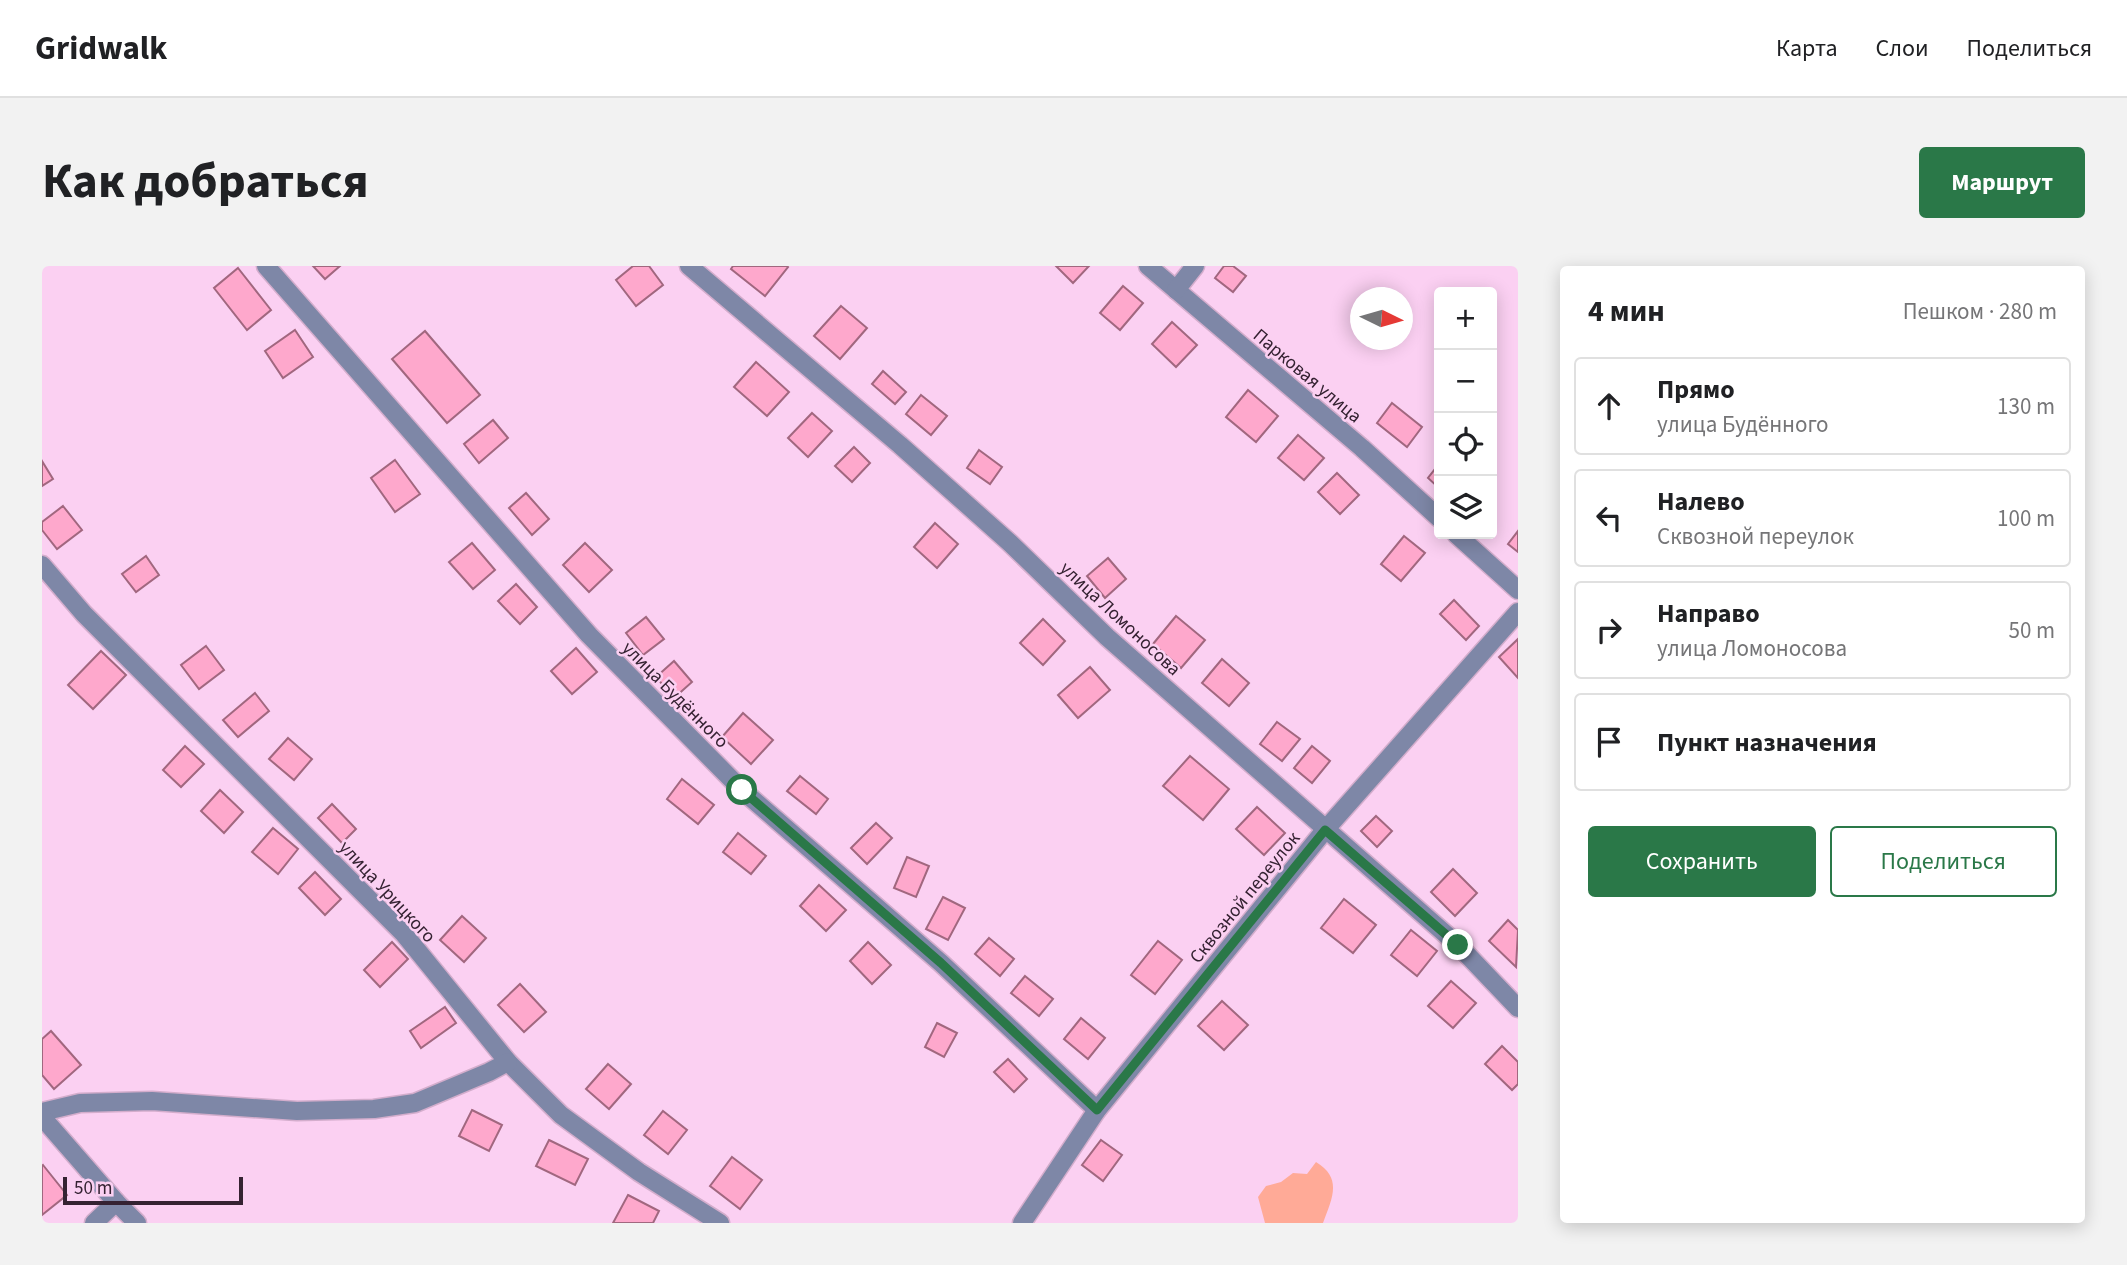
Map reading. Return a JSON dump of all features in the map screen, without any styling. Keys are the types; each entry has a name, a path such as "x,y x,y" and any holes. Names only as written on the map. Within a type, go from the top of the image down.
{"street":[{"name":"улица Будённого","path":"266,266 617,664 742,790 941,963 1097,1110"},
{"name":"улица Ломоносова","path":"688,266 901,445 1010,543 1107,637 1458,945 1518,1008"},
{"name":"Парковая улица","path":"1148,266 1362,448 1434,513"},
{"path":"1175,290 1195,266"},
{"path":"1462,539 1518,590"},
{"name":"улица Урицкого","path":"42,565 84,614 404,934 508,1062 561,1115 639,1172 720,1223"},
{"name":"Сквозной переулок","path":"1022,1223 1097,1110 1325,830 1518,612"},
{"path":"137,1223 42,1115 80,1103 152,1101 297,1111 374,1109 415,1103 508,1062"},
{"path":"94,1223 116,1202"}],"shaded area":[{"path":"1316,1162 1330,1175 1333,1190 1323,1223 1265,1223 1258,1197 1266,1186 1281,1182 1293,1173 1307,1174"}],"building":[{"path":"313,266 340,266 325,279"},
{"path":"633,266 649,266 663,285 636,306 616,280"},
{"path":"733,266 788,267 765,296 731,269"},
{"path":"1056,266 1089,266 1073,283"},
{"path":"1224,266 1233,266 1246,276 1233,292 1215,278"},
{"path":"238,268 271,310 247,330 214,288"},
{"path":"1123,286 1143,303 1120,330 1100,313"},
{"path":"841,306 867,328 840,359 814,336"},
{"path":"1172,322 1197,345 1176,367 1152,344"},
{"path":"295,330 313,357 283,378 265,351"},
{"path":"425,331 480,395 447,423 392,359"},
{"path":"756,362 789,392 767,416 734,387"},
{"path":"883,371 906,392 895,404 872,384"},
{"path":"1248,390 1278,416 1256,442 1226,417"},
{"path":"921,395 947,416 931,435 906,414"},
{"path":"1392,403 1422,427 1407,447 1377,423"},
{"path":"812,413 832,431 808,457 788,438"},
{"path":"493,420 508,438 479,463 464,444"},
{"path":"1298,435 1324,458 1304,480 1278,458"},
{"path":"854,447 870,463 852,482 835,466"},
{"path":"979,450 1002,467 990,484 967,468"},
{"path":"395,460 420,494 395,512 371,478"},
{"path":"42,461 53,479 42,486"},
{"path":"1434,470 1434,483 1428,478"},
{"path":"1337,473 1359,495 1340,514 1318,492"},
{"path":"526,493 549,519 532,535 509,508"},
{"path":"63,506 82,530 57,549 42,530 42,522"},
{"path":"935,523 958,544 937,568 914,547"},
{"path":"1518,531 1518,552 1508,544"},
{"path":"1404,536 1425,553 1401,581 1381,564"},
{"path":"472,543 495,570 473,589 449,562"},
{"path":"585,543 612,570 589,592 563,565"},
{"path":"146,556 159,575 136,592 122,574"},
{"path":"1108,558 1126,579 1105,598 1087,576"},
{"path":"516,584 537,607 520,624 498,601"},
{"path":"1454,600 1479,626 1466,640 1440,614"},
{"path":"1176,616 1205,640 1181,668 1153,644"},
{"path":"646,617 664,639 643,655 626,633"},
{"path":"1043,619 1065,641 1043,665 1020,643"},
{"path":"1518,639 1518,678 1499,657"},
{"path":"206,646 224,670 199,689 181,665"},
{"path":"576,648 597,672 572,694 551,671"},
{"path":"101,651 126,675 93,709 68,685"},
{"path":"1222,659 1249,683 1229,706 1202,683"},
{"path":"674,661 692,682 674,698 656,677"},
{"path":"1090,667 1110,690 1078,718 1058,695"},
{"path":"255,693 269,711 238,737 223,720"},
{"path":"743,713 773,740 751,764 722,737"},
{"path":"1277,722 1300,739 1282,761 1260,744"},
{"path":"288,738 312,759 294,780 269,759"},
{"path":"185,746 204,764 181,787 163,770"},
{"path":"1312,746 1330,761 1312,783 1294,768"},
{"path":"1190,756 1229,789 1203,820 1163,786"},
{"path":"800,776 828,799 816,814 787,791"},
{"path":"682,779 714,805 698,824 667,799"},
{"path":"220,790 243,812 224,833 201,811"},
{"path":"332,804 356,829 342,843 318,818"},
{"path":"1257,807 1285,833 1264,855 1236,829"},
{"path":"1376,816 1392,831 1377,847 1361,831"},
{"path":"876,823 892,838 867,864 851,848"},
{"path":"273,828 298,849 278,874 252,852"},
{"path":"738,833 766,856 751,874 723,852"},
{"path":"907,857 929,866 916,897 894,888"},
{"path":"1453,869 1477,893 1455,916 1431,892"},
{"path":"315,872 341,899 325,915 299,888"},
{"path":"819,885 846,910 826,931 800,906"},
{"path":"943,897 965,908 948,940 926,929"},
{"path":"1344,899 1376,925 1353,953 1321,928"},
{"path":"462,916 486,938 464,962 440,940"},
{"path":"1508,920 1518,930 1516,967 1489,941"},
{"path":"1411,930 1437,951 1417,976 1391,955"},
{"path":"989,938 1014,959 1000,976 975,954"},
{"path":"1158,941 1182,960 1155,994 1131,975"},
{"path":"392,942 408,959 380,987 364,970"},
{"path":"868,942 891,965 872,984 850,961"},
{"path":"1025,976 1053,999 1039,1016 1011,993"},
{"path":"1451,981 1476,1003 1453,1028 1428,1006"},
{"path":"520,984 546,1012 524,1032 498,1005"},
{"path":"1222,1001 1248,1025 1224,1050 1198,1026"},
{"path":"445,1007 456,1023 421,1048 410,1031"},
{"path":"1081,1018 1105,1038 1088,1059 1064,1039"},
{"path":"937,1023 957,1033 944,1057 925,1047"},
{"path":"51,1031 81,1065 54,1089 42,1075 42,1039"},
{"path":"1502,1046 1518,1062 1518,1084 1512,1090 1485,1064"},
{"path":"1008,1059 1027,1079 1014,1092 994,1072"},
{"path":"608,1064 631,1084 609,1109 586,1089"},
{"path":"472,1110 502,1125 489,1151 459,1136"},
{"path":"663,1111 687,1130 668,1154 644,1135"},
{"path":"549,1140 588,1159 575,1185 536,1166"},
{"path":"1101,1140 1122,1155 1103,1181 1082,1165"},
{"path":"732,1157 762,1180 740,1209 710,1186"},
{"path":"42,1166 67,1195 42,1215"},
{"path":"628,1195 659,1211 653,1223 613,1223"}],"route":[{"path":"742,790 941,963 1097,1110 1325,830 1458,945"}]}
